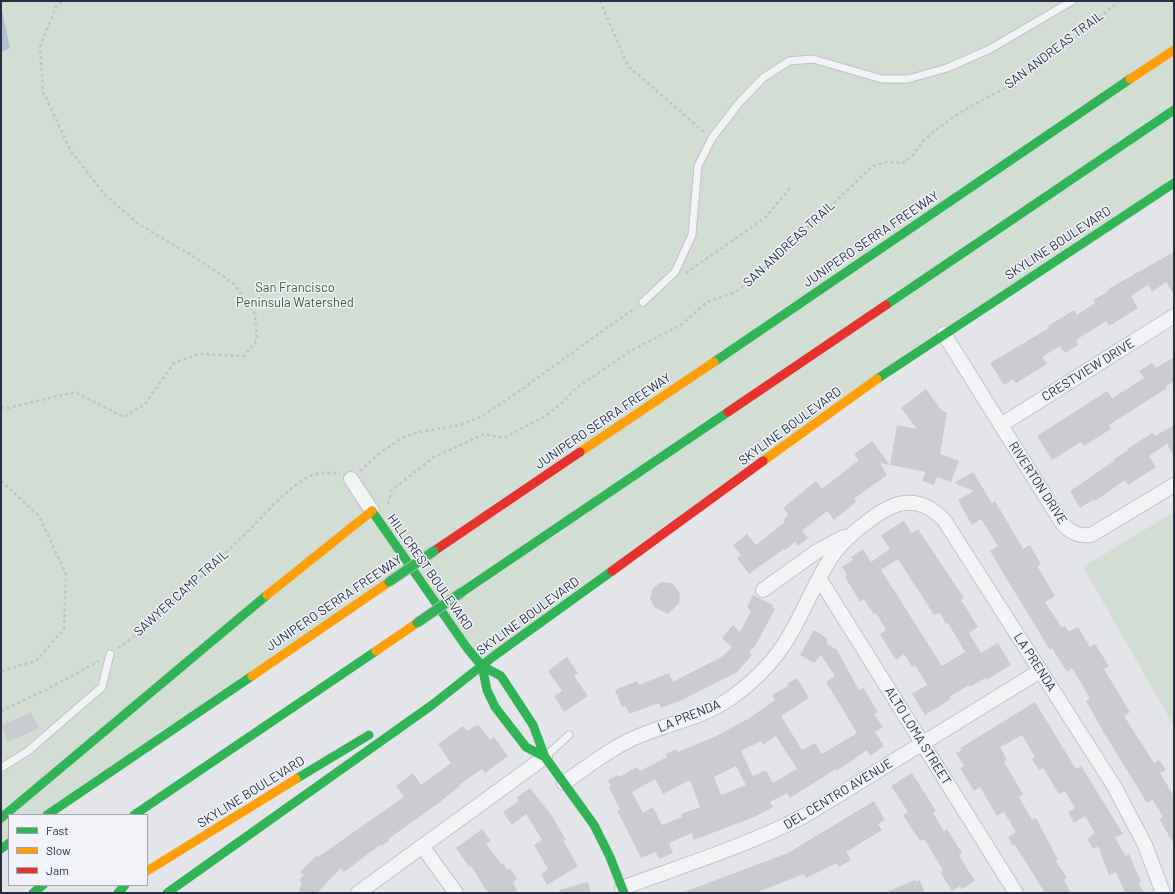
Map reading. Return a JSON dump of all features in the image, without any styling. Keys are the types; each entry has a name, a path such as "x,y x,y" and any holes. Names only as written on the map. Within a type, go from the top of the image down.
{"main road":[{"name":"JUNIPERO SERRA FREEWAY","path":"48,814 1174,50"},
{"path":"135,814 1174,110"},
{"name":"SKYLINE BOULEVARD","path":"167,893 432,705 482,666 830,413 944,334 1174,183"},
{"name":"HILLCREST BOULEVARD","path":"372,511 467,648 482,666 501,676 533,725 545,757 594,825 610,856 623,891"},
{"path":"1,818 304,564 372,511"},
{"name":"HILLCREST BOULEVARD","path":"482,666 487,690 496,707 526,747 545,757"},
{"name":"SKYLINE BOULEVARD","path":"404,713 418,705 432,705"},
{"name":"SKYLINE BOULEVARD","path":"148,870 377,730"},
{"path":"33,893 42,886"}],"street":[{"name":"CRESTVIEW DRIVE","path":"1001,425 1174,316"},
{"name":"RIVERTON DRIVE","path":"944,334 1062,523 1069,531 1080,536 1091,535 1174,485"},
{"path":"351,480 372,511"},
{"name":"LA PRENDA","path":"564,783 620,745 643,734 711,710 734,696 773,659 788,638 819,578 840,545 860,528 889,508 904,503 919,504 934,510 944,520 1127,809 1146,845 1163,893"},
{"name":"LA PRENDA","path":"763,590 816,552 860,528"},
{"name":"ALTO LOMA STREET","path":"819,578 1016,893"},
{"name":"DEL CENTRO AVENUE","path":"623,891 757,839 806,815 1040,671"},
{"path":"358,893 545,757"},
{"path":"422,846 456,893"}],"lane":[{"path":"643,302 675,272 692,235 698,166 712,138 739,103 763,78 789,61 813,59 882,79 908,79 947,68 990,48 1072,1"},
{"path":"1,768 28,751 102,687 110,654"},
{"path":"545,757 569,735"}],"path":[{"path":"1,407 8,408 75,392 124,417 145,404 174,363 198,354 244,356 257,340 255,314 233,283 196,258 140,225 104,194 71,151 43,92 40,46 58,5 64,1"},
{"path":"600,1 628,66 689,121 712,138"},
{"name":"SAN ANDREAS TRAIL","path":"372,511 388,508 392,490 434,457 462,446 482,435 488,434 506,437 535,422 562,403 575,389 628,353 681,325 712,299 743,288 873,166 887,162 903,163 914,155 922,142 933,132 961,112 1014,83 1065,46 1119,1"},
{"path":"680,277 765,218 790,188"},
{"path":"351,480 372,459 396,441 419,432 466,423 491,410 643,302"},
{"name":"SAWYER CAMP TRAIL","path":"1,711 83,671 110,654 162,614 277,503 310,476 324,473 342,475 351,480"},
{"path":"1,480 39,516 66,574 64,629 36,661 1,671"}],"green space":[{"name":"San Francisco Peninsula Watershed","path":"1,1 1174,1 1174,183 944,334 480,670 411,567 48,814 8,814 8,844 1,849"},
{"path":"1174,512 1174,726 1083,567"}],"water":[{"path":"1,6 10,48 1,52"}],"building":[{"path":"1174,252 1174,294 1166,282 1152,292 1148,285 1131,296 1138,308 1109,326 1106,321 1076,340 1078,345 1065,353 1060,346 1042,357 1047,364 1016,383 1013,379 1004,385 990,363 1049,328 1048,326 1074,310 1077,315 1095,303 1093,300 1109,291 1108,289"},
{"path":"1174,357 1174,382 1166,386 1167,388 1109,425 1111,429 1084,446 1081,442 1052,460 1037,436 1107,391 1112,398 1127,389 1144,378 1139,371 1152,363 1156,368"},
{"path":"926,389 942,411 947,412 940,454 959,461 951,482 937,477 934,485 922,481 926,472 890,465 897,425 917,429 901,408"},
{"path":"1174,425 1174,456 1167,444 1149,456 1156,467 1128,485 1125,480 1095,501 1094,499 1080,508 1070,491 1114,461 1113,460 1128,450 1127,449 1152,433 1155,436"},
{"path":"872,441 890,465 880,463 887,475 854,499 856,502 834,520 827,511 802,531 808,538 798,546 795,542 749,574 737,558 741,555 733,545 747,534 756,545 785,522 784,520 788,514 783,508 816,481 822,489 859,460 854,454"},
{"path":"973,472 992,503 995,501 1023,549 1030,545 1041,564 1037,566 1055,596 1045,602 1062,628 1065,626 1069,632 1078,627 1090,647 1095,644 1109,666 1104,669 1130,712 1124,716 1154,763 1159,760 1166,770 1160,773 1174,796 1174,844 1159,819 1163,817 1153,800 1147,803 1103,731 1086,701 1090,698 1072,668 1067,672 1052,648 1050,650 990,551 998,546 981,519 972,525 965,513 958,500 974,491 954,483"},
{"path":"904,521 912,533 918,529 964,598 961,600 978,627 969,633 981,653 998,643 1011,665 986,680 985,678 970,687 969,685 949,697 951,699 925,715 912,694 927,685 915,665 912,667 904,654 896,660 880,634 886,630 876,613 874,615 864,599 860,602 845,577 847,575 842,567 853,560 851,557 863,549 871,562 890,549 881,535","holes":["898,559 934,615 940,613 946,624 948,623 965,652 942,666 881,570"]},
{"path":"661,582 671,583 680,594 679,603 668,614 654,607 650,598 653,588"},
{"path":"753,595 773,605 772,607 775,609 755,646 749,652 752,655 737,672 682,700 661,708 659,703 629,714 626,706 622,707 615,690 637,681 639,685 669,673 673,682 723,656 732,647 722,638 733,625 740,632 751,611 747,607"},
{"path":"814,630 827,638 827,644 837,650 859,690 863,688 878,712 874,714 883,727 875,732 884,746 870,756 867,750 837,771 836,769 790,798 787,793 770,802 773,807 754,817 694,840 692,833 669,843 673,853 659,859 656,852 641,858 617,810 620,809 611,792 609,787 611,786 608,780 618,775 619,777 637,767 640,771 667,757 665,754 677,749 678,752 714,737 748,719 775,700 772,695 788,686 787,684 797,678 809,698 781,716 802,750 815,743 822,754 857,733 826,682 835,676 821,655 814,663 800,655","holes":["776,736 797,769 773,783 766,770 753,776 741,751 761,741 763,745","736,766 746,785 721,795 714,777","655,779 663,794 690,780 700,807 681,814 682,817 662,825 653,807 643,813 632,792"]},
{"path":"567,657 578,673 574,676 588,696 564,712 554,696 562,691 548,671"},
{"path":"1035,702 1076,769 1081,766 1123,834 1115,838 1126,856 1129,854 1141,882 1138,883 1144,893 1125,893 1116,872 1109,875 1098,846 1093,849 1087,839 1095,833 1085,816 1074,823 1068,812 1075,808 1065,791 1059,794 1043,768 1039,770 1032,759 1035,757 1022,735 1000,747 1007,760 1004,762 1023,794 1019,797 1032,820 1036,818 1058,860 1056,861 1067,878 1064,880 1071,893 1045,893 1015,845 1013,846 1008,837 1016,832 1004,812 997,816 980,787 974,791 960,768 964,766 956,753 962,750 960,748"},
{"path":"31,712 39,728 9,742 1,726"},
{"path":"476,725 477,727 479,725 490,740 494,737 508,756 485,773 482,769 459,785 460,786 436,805 388,839 389,841 381,846 380,845 344,872 341,868 317,893 298,893 302,883 299,880 304,875 300,872 316,856 318,857 404,797 396,786 413,773 421,785 451,763 438,744 463,726 467,731"},
{"path":"912,773 936,811 933,813 944,831 947,829 962,853 959,856 975,881 962,889 960,886 952,891 940,872 943,870 924,839 920,841 903,815 908,812 891,786"},
{"path":"530,788 552,816 566,840 563,841 578,866 547,885 541,874 548,869 534,845 542,840 526,814 512,825 503,812 519,801 517,797"},
{"path":"874,801 885,820 878,824 882,830 846,852 851,860 839,867 837,863 806,878 804,874 760,891 760,893 681,893 788,853"},
{"path":"482,829 491,841 486,844 502,865 504,864 507,870 510,868 517,879 513,882 518,893 488,893 471,866 469,867 456,848"},
{"path":"915,880 916,882 920,880 925,893 884,893"},
{"path":"588,882 591,893 560,893 559,890"}],"traffic: fast":[{"path":"714,362 1130,79"},
{"path":"886,305 1174,110"},
{"path":"877,379 1174,183"},
{"path":"462,592 728,412"},
{"path":"372,511 467,648 482,666 501,676 533,725 545,757 594,825 610,857 624,893"},
{"path":"389,582 434,551"},
{"path":"167,893 432,705 494,656 612,571"},
{"path":"417,623 462,592"},
{"path":"1,818 267,595"},
{"path":"135,814 376,651"},
{"path":"482,666 487,690 495,707 526,747 545,757"},
{"path":"48,814 252,676"},
{"path":"296,779 369,735"},
{"path":"1,849 8,844"},
{"path":"33,893 42,886"},
{"path":"118,893 124,886"}],"traffic: slow":[{"path":"1130,79 1174,50"},
{"path":"580,452 714,362"},
{"path":"763,461 877,379"},
{"path":"267,595 372,511"},
{"path":"252,676 389,582"},
{"path":"376,651 417,623"},
{"path":"148,870 296,779"}],"traffic: jam":[{"path":"728,412 886,305"},
{"path":"434,551 580,452"},
{"path":"612,571 763,461"}]}
